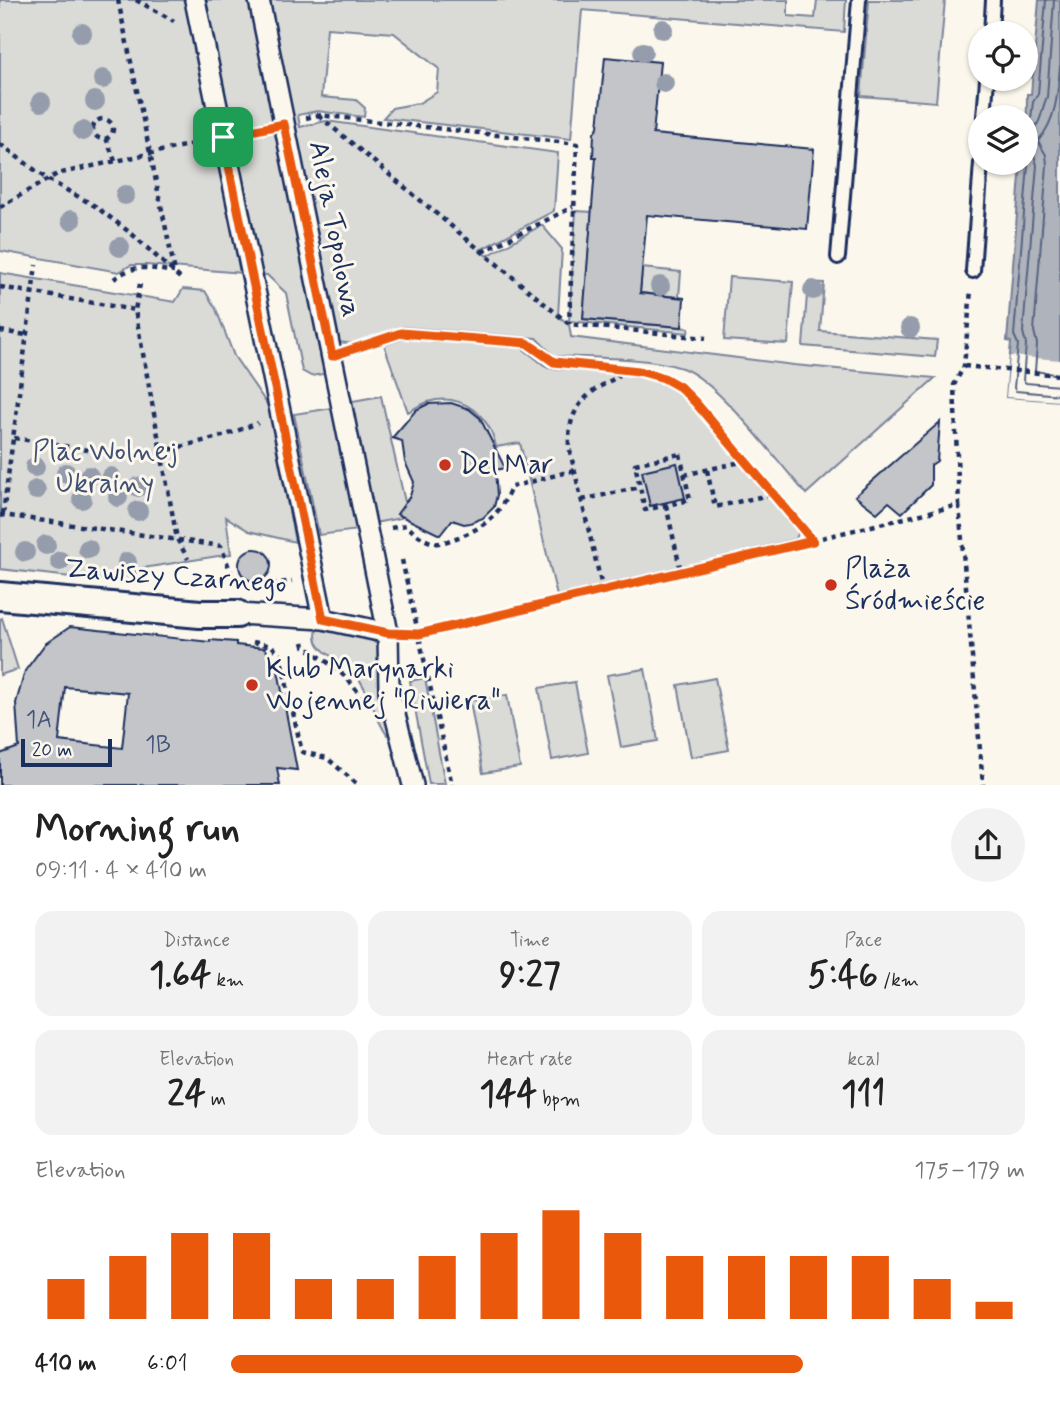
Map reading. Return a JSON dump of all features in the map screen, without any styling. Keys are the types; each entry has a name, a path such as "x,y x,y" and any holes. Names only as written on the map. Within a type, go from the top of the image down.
{"street":[{"path":"195,0 323,619"},
{"name":"Aleja Topolowa","path":"259,0 388,633 389,691 413,785"},
{"name":"Zawiszy Czarnego","path":"0,596 200,614 301,616 388,633"}],"lane":[{"path":"838,257 859,0"},
{"path":"991,21 993,0"},
{"path":"973,271 980,175"}],"path":[{"path":"118,0 175,272"},
{"path":"136,0 203,36"},
{"path":"299,120 318,115 578,144 569,324"},
{"path":"318,115 569,324 706,338"},
{"path":"103,119 109,120 112,125 111,133 106,138 93,134 96,122 103,119"},
{"path":"0,207 57,174 223,137"},
{"path":"106,138 115,161"},
{"path":"0,144 47,179 95,206 181,279"},
{"path":"482,252 573,207"},
{"path":"36,265 2,516 222,546 232,576"},
{"path":"114,279 135,267 175,272"},
{"path":"973,271 964,366 954,385 959,505 983,785"},
{"path":"141,284 135,310 177,539 188,559"},
{"path":"0,287 135,310"},
{"path":"0,331 27,335"},
{"path":"332,356 401,333 527,343 554,362 620,369 664,378 680,387 813,541"},
{"path":"964,366 1060,375"},
{"path":"603,591 568,434 572,419 586,395 618,377 620,369"},
{"path":"161,452 226,435 281,413"},
{"path":"13,438 162,462"},
{"path":"680,454 684,475 690,500 645,510 635,464 680,454"},
{"path":"684,475 744,461"},
{"path":"396,536 387,529 406,526 416,535 436,543 472,532 497,514 511,487 575,470"},
{"path":"707,470 715,507 773,494"},
{"path":"582,500 640,487"},
{"path":"666,505 681,572"},
{"path":"388,633 419,634 959,505"},
{"path":"399,548 452,785"},
{"path":"242,614 252,642 272,646 280,654 302,752 327,758 358,785"},
{"path":"301,616 300,634 304,646 340,671 359,692 369,713"}],"green space":[{"path":"0,0 251,0 329,373 311,376 302,371 286,293 267,275 146,265 131,265 119,272 0,251"},
{"path":"265,0 788,0 788,16 815,18 817,0 846,0 844,32 582,10 571,139 383,118 392,108 419,103 437,92 439,69 394,33 327,28 321,97 356,100 365,108 364,117 317,111 298,115 300,127 326,121 558,153 554,211 480,250 487,256 542,225 562,249 558,316 569,324 571,337 794,365 935,378 806,494 729,405 712,388 682,368 637,360 554,356 536,338 403,327 358,344 336,342"},
{"path":"869,0 945,0 936,102 861,96"},
{"path":"576,211 592,212 583,319 689,328 688,333 569,321"},
{"path":"642,268 681,272 679,297 640,293"},
{"name":"Plac Wolnej Ukrainy","path":"0,273 175,302 183,289 205,291 216,309 234,356 269,407 295,542 249,531 226,517 231,554 137,569 133,584 0,569"},
{"path":"729,277 793,282 788,344 724,340"},
{"path":"808,282 824,283 820,331 937,340 935,357 803,346"},
{"path":"405,338 522,348 548,368 629,373 656,379 677,388 799,531 796,539 557,596 520,443 496,447 488,425 481,417 472,409 452,400 428,402 408,412 384,345"},
{"path":"381,396 405,502 401,518 374,523 347,402"},
{"path":"333,408 359,530 319,535 294,414"},
{"path":"2,618 18,669 0,675 0,619"},
{"path":"318,627 363,634 378,645 392,729 387,735 356,675 318,643"},
{"path":"645,669 658,741 621,747 607,675"},
{"path":"425,678 445,784 429,784 410,681"},
{"path":"715,678 729,750 691,757 678,685"},
{"path":"575,682 588,753 552,760 539,688"},
{"path":"507,695 520,767 483,773 470,701"}],"water":[{"path":"1039,0 1060,0 1060,401 1006,397 1011,342 1007,341 1020,175 1038,175 1038,105 1027,105 1027,94 1038,91"}],"pier":[{"path":"1010,356 1060,360 1060,401 1006,397"}],"building":[{"path":"605,57 660,62 653,134 814,149 807,229 647,215 640,293 684,298 682,327 583,319 596,157 593,157 594,133 598,127"},
{"path":"451,403 469,409 480,418 505,468 495,470 497,495 494,507 483,518 470,523 452,520 440,535 397,514 410,496 414,482 405,462 402,441 392,438 416,410 428,404"},
{"path":"940,422 937,461 931,465 931,485 902,513 889,502 877,513 855,496"},
{"path":"677,463 685,498 650,506 642,471"},
{"path":"255,549 267,553 271,565 267,577 255,581 243,577 239,565 243,553"},
{"path":"70,627 210,642 236,642 236,645 265,648 278,670 297,770 277,768 280,785 0,785 0,754 19,747 16,703 25,671 45,644","holes":["65,687 128,693 122,748 59,741"]}],"place":[{"name":"Del Mar","path":"445,465"},
{"name":"Plaża Śródmieście","path":"831,585"},
{"name":"Klub Marynarki Wojennej \"Riwiera\"","path":"252,685"}],"route":[{"path":"284,124 332,356 401,333 527,343 554,362 639,371 664,378 680,387 695,402 813,541 419,634 388,633 323,619 223,137 284,124"}]}
